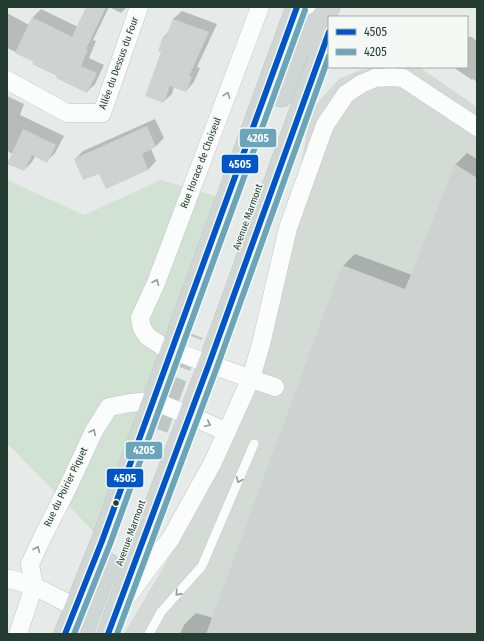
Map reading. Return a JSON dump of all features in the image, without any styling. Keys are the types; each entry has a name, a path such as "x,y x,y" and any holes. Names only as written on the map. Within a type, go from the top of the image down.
{"main road":[{"name":"Avenue Marmont","path":"314,7 198,336 321,20 329,7"},
{"path":"65,634 102,541 295,12"},
{"name":"Avenue Marmont","path":"108,634 209,364 328,35"},
{"name":"Avenue Marmont","path":"82,634 163,431 93,634"}],"street":[{"name":"Allée du Dessus du Four","path":"7,80 67,113 102,113 140,7"},
{"name":"Rue Horace de Choiseul","path":"172,349 162,346 147,336 142,328 140,318 156,283 260,7"},
{"path":"116,613 171,538 213,462 252,378 288,228 325,125 346,94 361,84 375,78 403,78 477,127"},
{"path":"172,349 209,364 275,387"},
{"path":"152,401 189,415 226,432"},
{"name":"Rue du Poirier Piquet","path":"34,586 30,564 42,536 67,489 94,431 109,407 152,401"},
{"path":"7,580 10,579 34,586 75,607"},
{"path":"18,634 34,586"}],"lane":[{"path":"295,12 314,7"},
{"path":"149,634 161,612 202,566 254,444"}],"shaded area":[{"path":"420,68 477,107 477,634 124,634 203,500 270,331 311,110 339,79 363,69"}],"green space":[{"path":"7,180 84,215 161,180 219,197 95,533 7,443"}],"building":[{"path":"86,7 106,7 86,49 88,50 81,66 97,73 87,93 56,78 57,76 32,64 34,62 15,53 32,17 72,37"},
{"path":"173,19 209,32 189,76 192,77 186,92 170,86 164,103 145,96 161,52 158,51 163,36 166,37"},
{"path":"147,126 156,147 142,154 148,170 106,189 99,174 83,180 74,159"},
{"path":"23,129 56,145 47,163 32,155 24,171 7,164"},
{"path":"455,164 477,178 477,634 206,634 342,265 405,289"}],"tunnel":[{"path":"157,429 192,334"}],"transit line":[{"name":"4505","path":"65,634 102,541 297,7"},
{"name":"4205","path":"74,634 110,544 305,10"},
{"name":"4505","path":"108,634 209,364 328,35"},
{"name":"4205","path":"117,634 217,367 328,59"}]}
